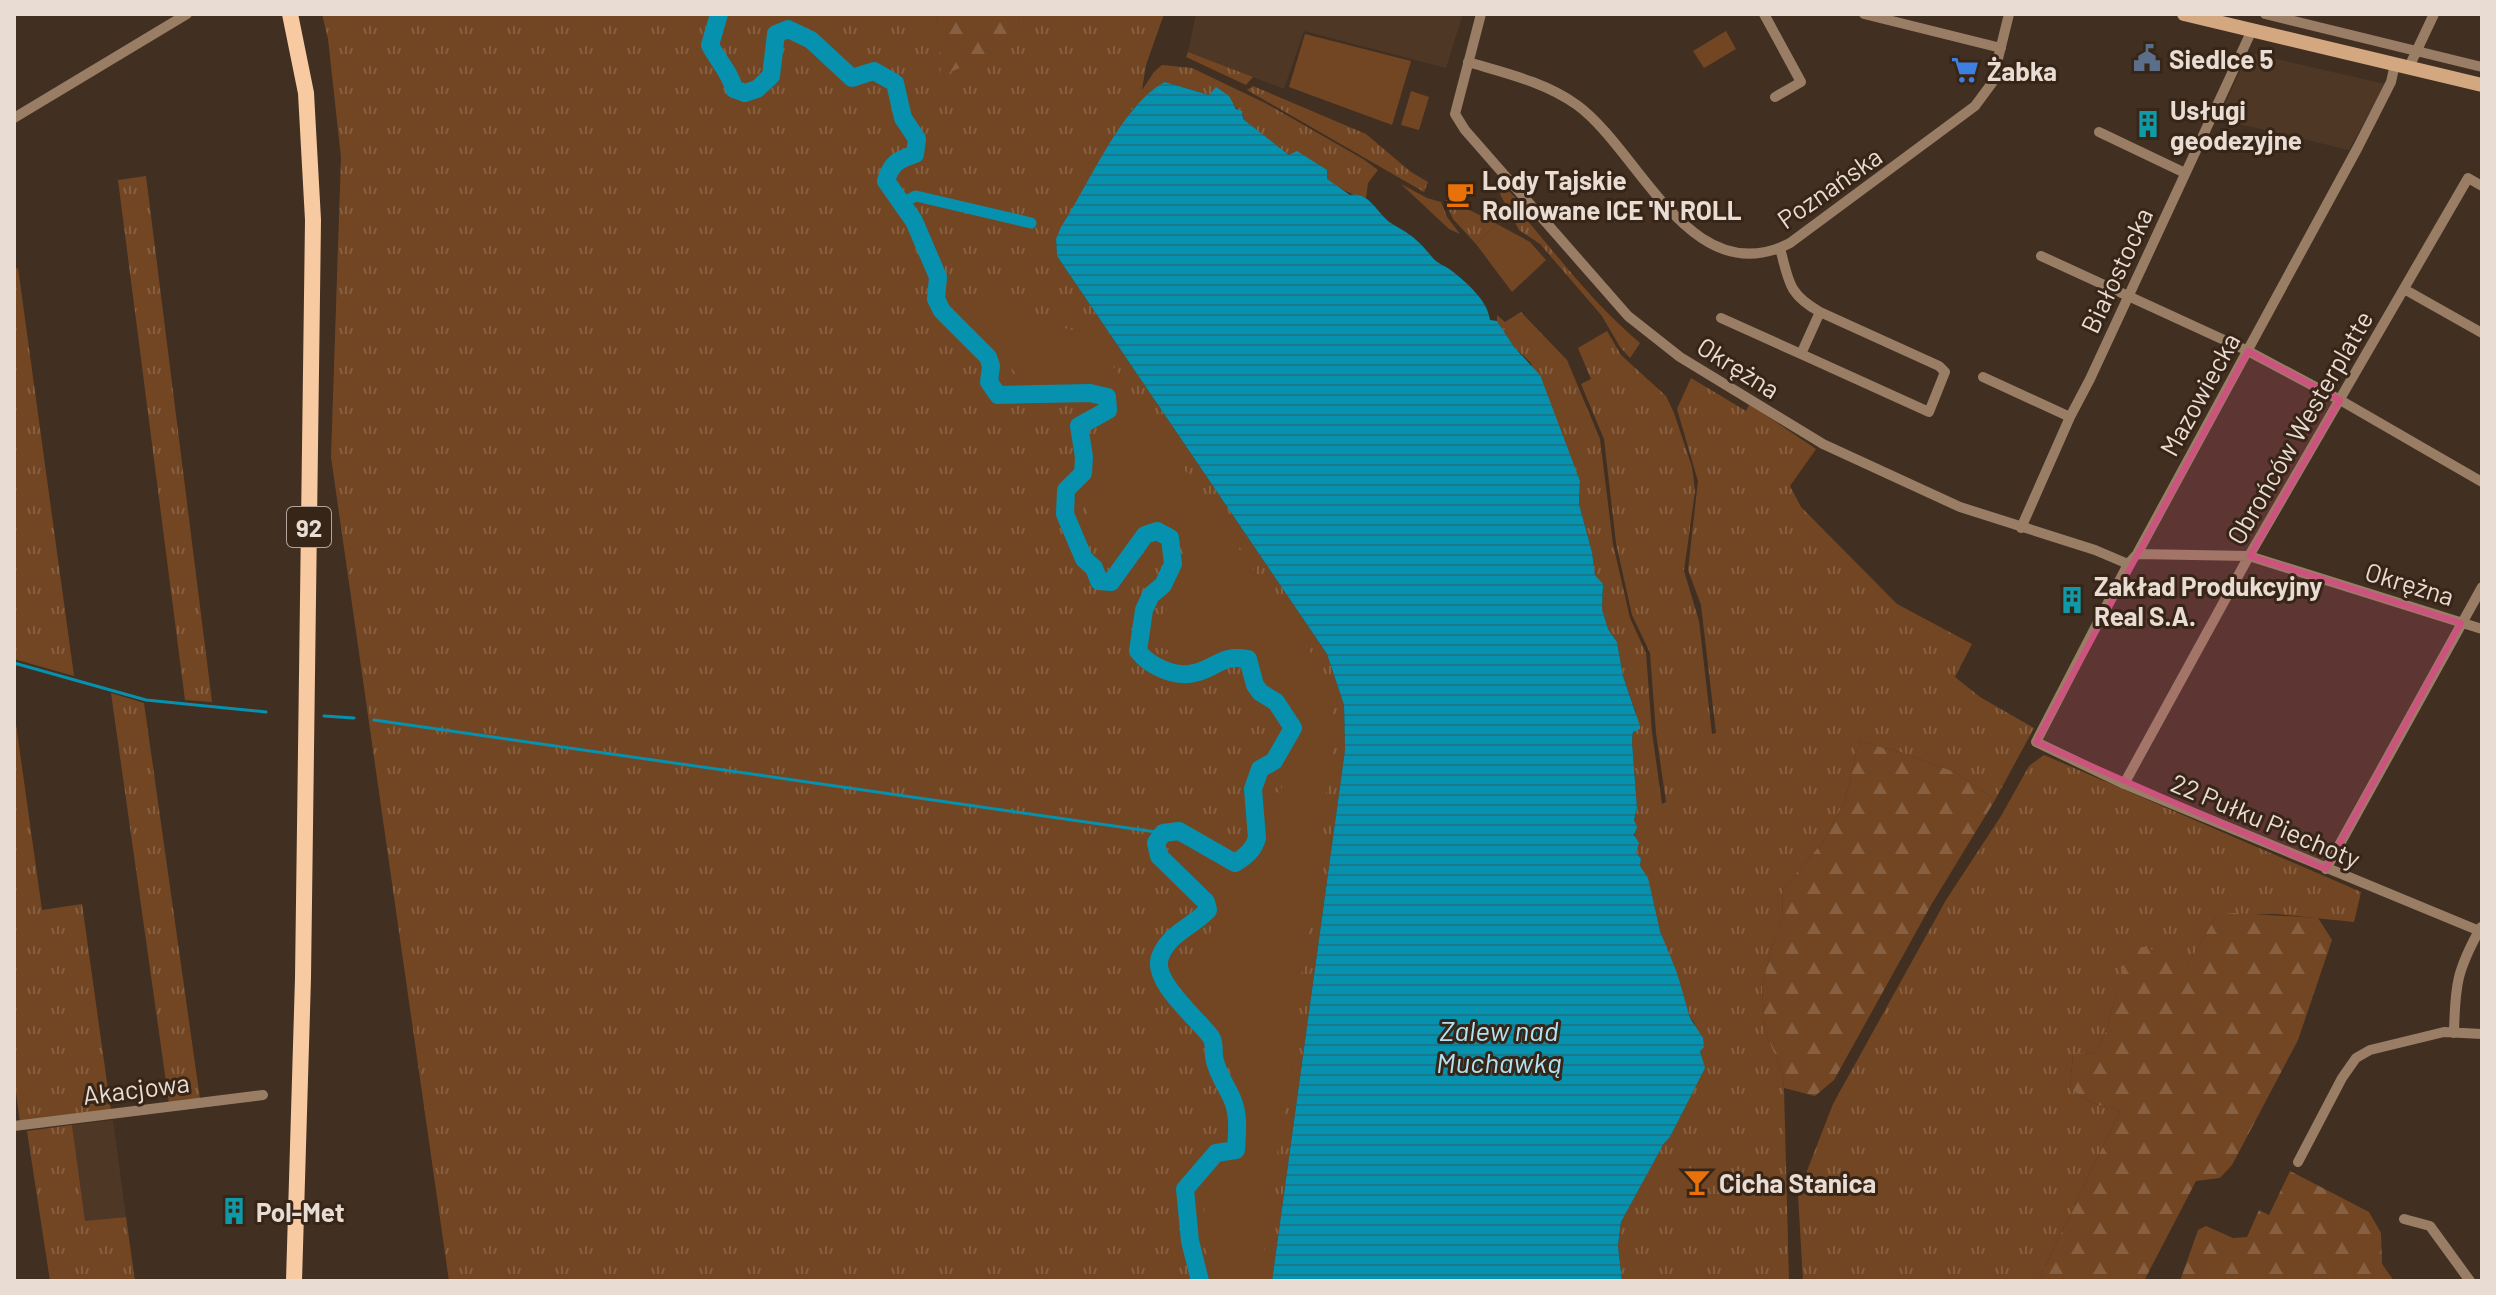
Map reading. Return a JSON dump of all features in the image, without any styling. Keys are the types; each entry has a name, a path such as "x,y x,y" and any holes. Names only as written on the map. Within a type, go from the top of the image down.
{"main road":[{"name":"92","path":"290,14 306,93 313,220 303,978 294,1281"},
{"path":"2184,14 2482,85"}],"street":[{"path":"14,118 187,14"},
{"name":"Okrężna","path":"1481,14 1455,114 1465,130 1600,286 1649,334 1717,381 1823,444 1960,507 2095,550 2128,564"},
{"path":"1864,14 1902,18 2001,48"},
{"name":"Poznańska","path":"1468,62 1542,85 1577,105 1609,136 1679,220 1708,243 1745,253 1780,248 1975,106 1992,83 2009,14"},
{"path":"2266,14 2482,67"},
{"name":"Białostocka","path":"2021,528 2127,294 2266,14"},
{"name":"Mazowiecka","path":"2036,742 2128,564 2137,554 2248,351 2391,82 2415,50 2434,14"},
{"path":"1770,16 1801,82 1775,97"},
{"path":"2099,132 2185,173"},
{"name":"Obrońców Westerplatte","path":"2124,784 2249,556 2468,178 2482,186"},
{"path":"1721,318 1929,412 1945,372 1939,366 1820,312 1797,296 1780,248"},
{"path":"2041,256 2248,351 2482,482"},
{"path":"2404,289 2482,333"},
{"path":"1801,354 1820,312"},
{"path":"1983,377 2070,417"},
{"name":"Okrężna","path":"2137,554 2249,556 2482,629"},
{"path":"2326,869 2482,587"},
{"name":"22 Pułku Piechoty","path":"2036,742 2124,784 2326,869 2481,929"},
{"path":"2454,1033 2455,983 2481,929"},
{"path":"2298,1162 2342,1078 2356,1058 2370,1050 2444,1032 2482,1034"},
{"name":"Akacjowa","path":"14,1126 263,1095"},
{"path":"2404,1219 2430,1226 2470,1281"}],"highlighted area":[{"path":"2248,351 2340,400 2250,556 2461,623 2326,869 2036,742"}],"shaded area":[{"path":"1196,14 1463,14 1446,68 1304,31 1284,89 1188,52"},
{"path":"2255,54 2385,84 2349,150 2218,119 2242,67"},
{"path":"113,1120 126,1217 85,1222 72,1125"}],"green space":[{"path":"322,14 937,14 942,75 1020,42 1018,14 1164,14 1146,65 1142,90 1162,65 1192,68 1265,103 1378,170 1368,183 1366,198 1354,195 1321,177 1268,139 1243,119 1243,114 1216,88 1209,95 1165,82 1133,109 1056,239 1057,256 1327,654 1344,705 1345,750 1272,1281 449,1281 331,457 341,157 328,39"},
{"path":"937,14 1018,14 1021,42 941,76"},
{"path":"1726,31 1736,49 1704,68 1693,51"},
{"path":"1305,34 1411,61 1392,125 1289,87"},
{"path":"1188,52 1253,77 1246,85 1186,57"},
{"path":"1253,86 1366,134 1411,172 1428,182 1424,192 1247,90"},
{"path":"1411,91 1429,97 1419,130 1401,125"},
{"path":"146,176 212,702 185,700 118,180"},
{"path":"1401,184 1441,202 1447,217 1460,234 1449,229"},
{"path":"1505,187 1531,214 1527,220 1581,284 1640,343 1630,358 1602,316 1540,244 1519,230 1500,194"},
{"path":"1448,199 1497,224 1476,244 1453,219 1445,201"},
{"path":"1497,224 1530,242 1546,260 1512,292 1476,244"},
{"path":"18,268 74,676 14,659 14,269"},
{"path":"988,293 1041,321 1077,331 1085,325 1317,662 1331,701 1334,733 1260,1281 1208,1281 1203,1184 1196,1184 1211,1167 1230,1161 1237,1155 1247,1136 1229,1066 1231,1054 1180,987 1187,964 1218,922 1216,910 1175,858 1182,846 1204,862 1234,866 1258,849 1259,812 1267,790 1280,793 1298,735 1294,731 1297,723 1279,700 1276,681 1264,654 1253,655 1243,651 1209,663 1153,645 1149,637 1179,590 1184,550 1171,531 1154,526 1135,539 1127,557 1106,567 1088,511 1083,465 1091,447 1119,426 1111,400 1107,392 1034,390 1030,387 965,322 968,302"},
{"path":"1521,312 1567,360 1600,439 1613,544 1630,618 1646,653 1662,804 1666,802 1656,733 1650,653 1632,615 1616,543 1604,439 1581,384 1591,379 1578,348 1607,331 1621,355 1666,396 1692,467 1695,491 1684,571 1699,621 1712,734 1716,733 1701,605 1688,570 1698,481 1677,409 1691,378 1746,411 1749,405 1755,408 1816,449 1790,486 1801,507 1897,604 1972,644 1955,677 1980,697 2034,728 1995,800 1955,772 1859,741 1845,801 1822,843 1782,890 1783,919 1774,939 1762,986 1765,1032 1782,1071 1784,1088 1789,1281 1622,1281 1618,1246 1621,1222 1664,1142 1670,1137 1704,1068 1694,1022 1664,944 1650,890 1640,866 1641,859 1636,852 1634,821 1637,808 1632,741 1636,713 1623,676 1617,642 1608,629 1602,609 1603,590 1595,575 1579,504 1580,481 1531,363 1514,347 1497,321 1497,315 1505,322"},
{"path":"111,693 144,703 200,1099 169,1103"},
{"path":"14,710 42,910 82,904 111,1111 20,1122 14,1078"},
{"path":"1859,741 1955,772 1995,800 1931,905 1834,1080 1815,1096 1784,1088 1782,1071 1765,1032 1762,986 1774,939 1783,919 1782,890 1822,843 1845,801"},
{"path":"2044,755 2361,892 2354,922 2276,914 2217,915 2188,964 2128,948 2106,1032 2094,1054 2073,1053 2070,1089 2092,1103 2120,1111 2038,1281 1803,1281 1798,1194 1833,1104 1946,900 2001,816 2029,766"},
{"path":"2234,913 2318,918 2332,940 2298,1040 2232,1165 2220,1178 2196,1181 2144,1281 2038,1281 2120,1111 2092,1103 2070,1089 2073,1053 2094,1054 2106,1032 2128,947 2146,947 2188,964 2217,915"},
{"path":"72,1125 85,1221 126,1217 135,1281 50,1281 27,1131"},
{"path":"2290,1171 2369,1212 2381,1233 2382,1264 2394,1281 2180,1281 2198,1230 2206,1226 2233,1238 2247,1237 2259,1210 2269,1215"}],"water":[{"name":"Zalew nad Muchawką","path":"1165,82 1209,95 1216,87 1229,96 1236,109 1242,111 1243,119 1289,155 1297,151 1327,170 1327,179 1350,195 1369,201 1388,221 1415,239 1434,259 1470,287 1481,299 1490,320 1497,321 1514,347 1540,375 1580,481 1579,504 1595,575 1603,584 1602,609 1608,629 1617,642 1623,676 1640,726 1633,732 1632,741 1637,808 1634,835 1639,843 1636,852 1648,878 1660,931 1690,1018 1703,1038 1704,1047 1700,1051 1705,1068 1621,1222 1618,1246 1622,1281 1272,1281 1345,750 1344,705 1327,654 1057,256 1056,239 1061,227 1107,147 1135,108"}],"waterway":[{"path":"719,14 710,45 734,89 745,93 757,89 771,76 776,34 788,29 811,40 852,78 874,71 895,83 903,118 917,139 915,154 896,163 886,181 914,221 938,277 936,299 942,311 988,357 991,366 989,382 998,395 1090,393 1107,397 1108,410 1079,426 1083,473 1066,490 1065,514 1084,559 1094,568 1099,581 1111,582 1145,535 1157,531 1170,538 1173,564 1163,585 1151,595 1144,610 1138,651 1156,666 1179,674 1202,671 1231,658 1248,659 1255,685 1276,702 1293,728 1274,761 1260,769 1253,789 1257,838 1246,856 1235,863 1179,831 1163,833 1156,843 1159,856 1206,902 1208,910 1169,942 1160,957 1159,967 1177,999 1211,1037 1216,1066 1233,1101 1237,1119 1236,1150 1216,1153 1185,1189 1190,1241 1200,1281"},
{"path":"901,203 916,196 1031,223"},
{"path":"14,663 146,700 266,712"},
{"path":"324,716 354,718"},
{"path":"374,720 1163,833"}],"place":[{"name":"Siedlce 5","path":"2147,58"},
{"name":"Żabka","path":"1965,70"},
{"name":"Usługi geodezyjne","path":"2148,124"},
{"name":"Lody Tajskie Rollowane ICE 'N' ROLL","path":"1460,194"},
{"name":"Zakład Produkcyjny Real S.A.","path":"2072,600"},
{"name":"Cicha Stanica","path":"1697,1182"},
{"name":"Pol-Met","path":"234,1211"}]}
